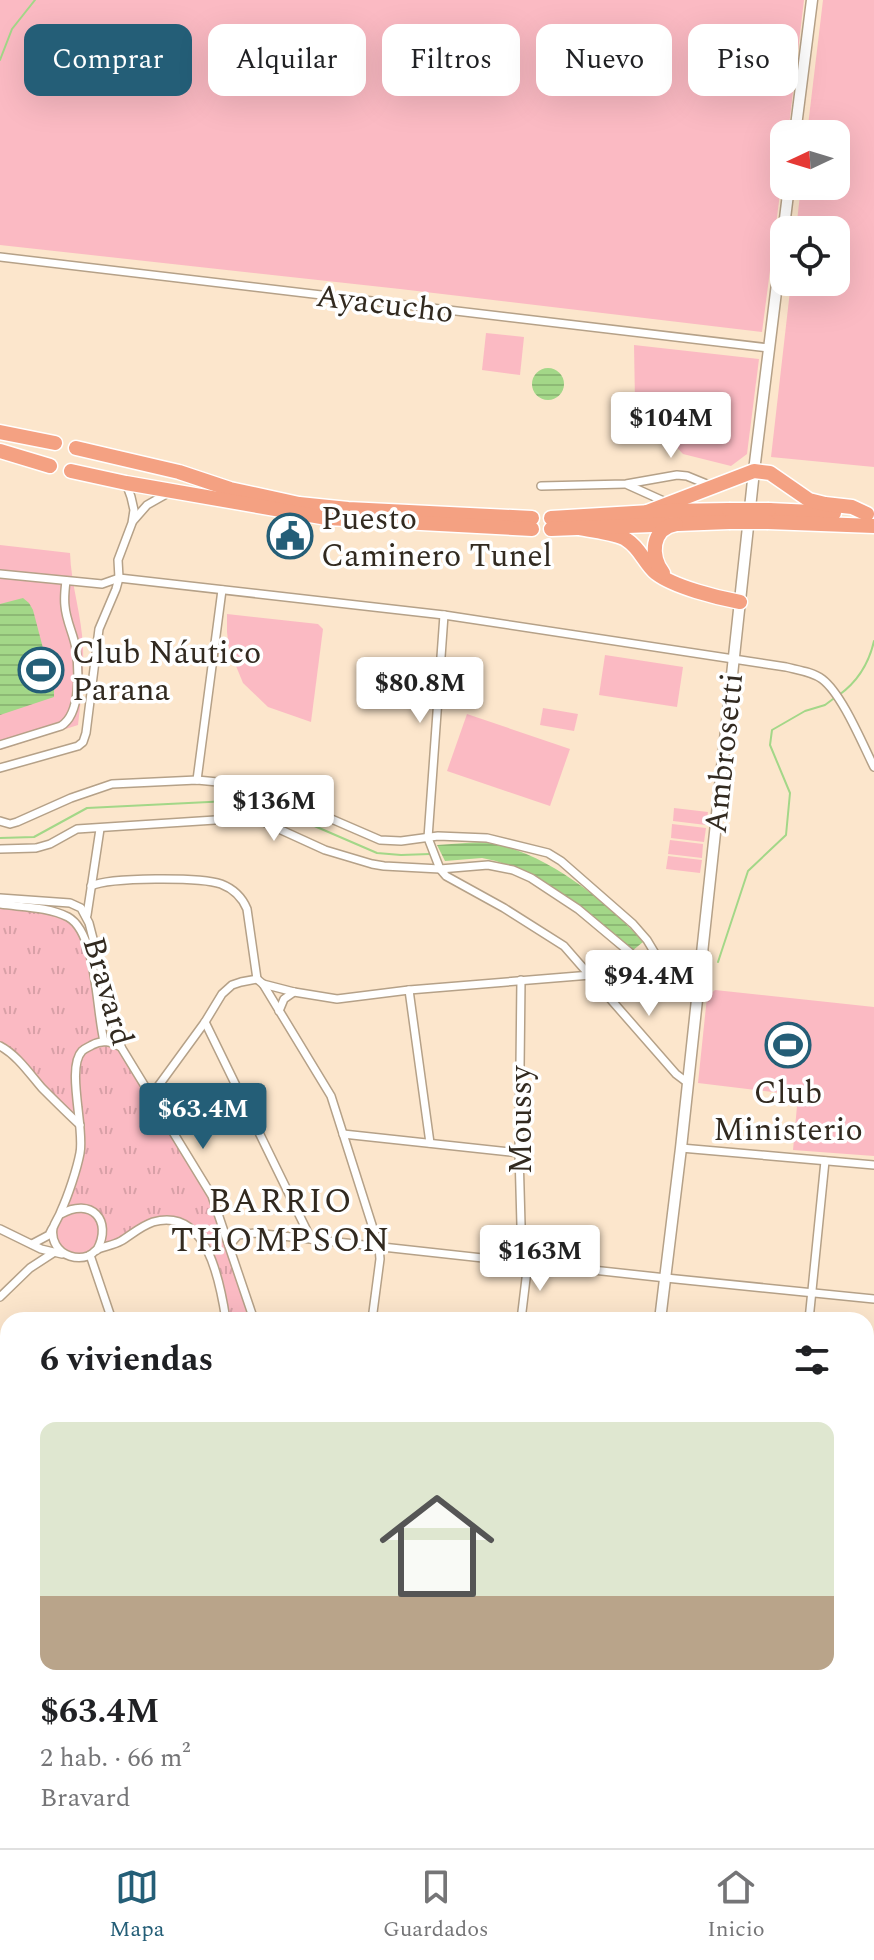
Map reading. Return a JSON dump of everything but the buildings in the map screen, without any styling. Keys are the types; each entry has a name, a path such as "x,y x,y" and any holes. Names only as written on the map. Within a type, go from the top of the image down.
{"highway":[{"path":"0,432 55,443"},
{"path":"71,471 327,518 532,523 299,504 76,448"},
{"path":"0,451 50,466"},
{"path":"647,512 754,471 770,473 809,500 852,507 872,518"},
{"path":"740,602 672,582 656,573 629,541 621,537 551,523 647,512 686,516 872,518"},
{"path":"579,528 686,516"},
{"path":"672,582 654,558 656,540 664,528 686,516"}],"street":[{"path":"797,120 812,0"},
{"name":"Ambrosetti","path":"661,1312 754,471 787,200"},
{"name":"Ayacucho","path":"0,257 769,348"},
{"path":"541,486 626,484 677,475 711,486"},
{"path":"0,768 83,742 99,629 119,578 118,560 132,523 134,510 126,483"},
{"path":"626,484 669,503 686,516"},
{"path":"132,523 147,505 172,491"},
{"path":"0,574 102,584 119,578 444,615 804,671 821,677 830,687 874,767"},
{"path":"0,745 61,726 74,711 76,648 65,606 66,581"},
{"path":"197,780 222,590"},
{"path":"444,615 429,840 438,866 446,876 564,946 676,1074 688,1083"},
{"path":"0,821 10,824 17,822 112,784 197,780 228,783 276,795 380,840 429,840 438,836 487,838 554,856 633,924 659,960"},
{"path":"0,849 36,848 77,829 257,819 325,850 372,864 488,865 522,874 578,909 633,955 659,960 691,977 699,976"},
{"path":"87,917 100,829"},
{"path":"91,886 99,882 147,879 211,881 223,885 243,900 260,981 331,1096 379,1247 373,1312"},
{"name":"Bravard","path":"0,901 74,904 87,917 121,1047 212,1196 251,1312"},
{"name":"Bravard","path":"0,901 60,914 71,919 80,929 95,981 104,1041"},
{"path":"151,1096 222,994 241,982 260,981 294,992 337,999 591,975"},
{"name":"Moussy","path":"521,980 519,1153 525,1262 522,1312"},
{"path":"409,990 430,1143"},
{"path":"279,1011 284,999 294,992"},
{"path":"205,1022 311,1239"},
{"path":"32,1244 49,1235 61,1214 81,1152 75,1082 81,1052 94,1043 104,1041 121,1047"},
{"path":"0,1046 22,1064 81,1127"},
{"path":"343,1134 519,1153"},
{"path":"681,1148 874,1165"},
{"path":"810,1312 825,1161"},
{"path":"61,1214 75,1207 87,1208 97,1215 103,1226 103,1239 97,1250"},
{"path":"0,1229 53,1253 80,1258 119,1242 155,1222 185,1224 197,1234 215,1272 224,1312"},
{"path":"53,1228 57,1248 65,1254"},
{"path":"230,1247 235,1237 243,1233 874,1299"},
{"path":"0,1297 30,1268 53,1253"},
{"path":"90,1255 109,1312"}],"green space":[{"path":"0,0 804,0 798,50 798,24 688,24 688,96 793,96 790,120 770,120 770,200 779,200 777,216 770,216 770,271 762,332 0,245"},
{"path":"823,0 874,0 874,467 771,457 789,296 850,296 850,216 798,216 799,200 850,200 850,120 809,120"},
{"path":"486,333 524,337 520,375 482,370"},
{"path":"634,345 759,359 747,454 731,466 683,454 635,402"},
{"name":"Club Náutico Parana","path":"0,545 70,553 83,658 78,725 0,750"},
{"path":"227,614 318,624 323,629 311,722 268,707 243,683 229,649"},
{"path":"605,655 683,667 677,707 599,695"},
{"path":"543,708 578,714 574,731 540,725"},
{"path":"467,714 570,749 550,806 447,771"},
{"path":"674,808 708,812 706,825 673,821"},
{"path":"672,824 706,828 704,842 671,838"},
{"path":"670,840 703,844 702,858 668,854"},
{"path":"668,856 702,860 700,873 666,869"},
{"path":"0,904 32,908 71,919 86,943 104,1041 121,1047 212,1196 251,1312 224,1312 210,1258 185,1224 155,1222 97,1250 103,1226 87,1208 61,1214 81,1152 81,1127 0,1046"},
{"name":"Club Ministerio","path":"715,990 874,1007 874,1156 793,1150 798,1095 698,1083 707,997"},
{"path":"87,1208 103,1226 97,1250 80,1258 57,1248 53,1228 61,1214"}],"shaded area":[{"path":"548,368 559,373 564,384 559,395 548,400 537,395 532,384 537,373"},
{"path":"23,598 33,610 54,697 0,715 0,604"},
{"path":"480,842 502,845 524,853 569,877 610,909 643,942 632,951 579,906 532,874 482,858 445,861 437,845"}],"waterway":[{"path":"0,60 12,29 35,0"},
{"path":"839,695 861,671 874,641"},
{"path":"718,962 748,871 786,835 790,793 770,745 772,730 833,699"},
{"path":"0,838 34,837 87,808 229,801 282,812 377,853 430,854"}],"place":[{"name":"Puesto Caminero Tunel","path":"290,536"},
{"name":"Club Náutico Parana","path":"41,670"},
{"name":"Club Ministerio","path":"788,1045"}],"district":[{"name":"BARRIO THOMPSON","path":"281,1220"}]}
